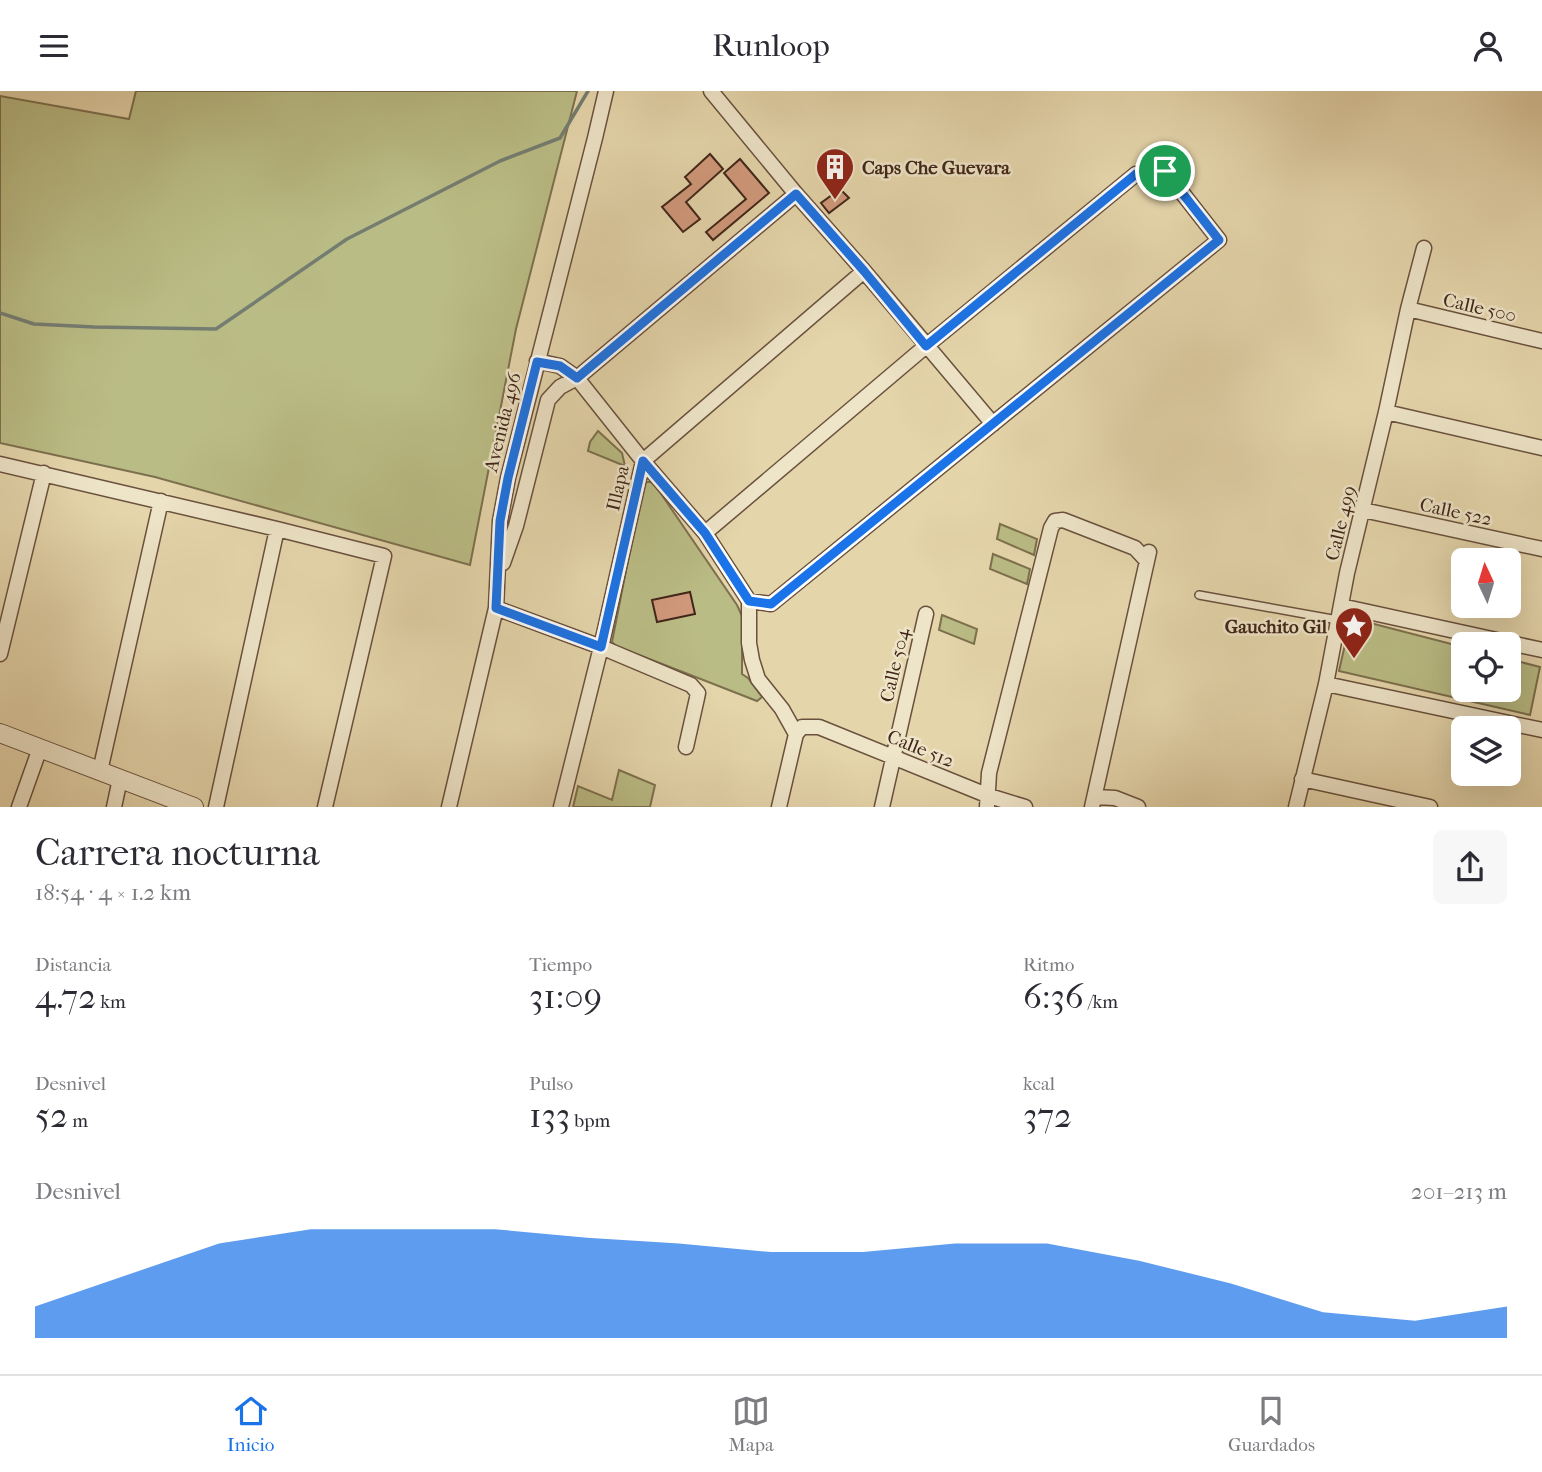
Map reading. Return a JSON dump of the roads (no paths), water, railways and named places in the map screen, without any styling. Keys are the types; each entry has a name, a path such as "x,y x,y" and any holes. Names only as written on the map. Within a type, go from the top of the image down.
{"street":[{"name":"Avenida 496","path":"449,807 496,608 500,521 506,488 606,91"},
{"path":"710,91 993,424"},
{"path":"705,533 926,346 1136,174 1165,171 1219,240 771,604 749,601"},
{"path":"497,578 516,526 548,400 559,387 577,378 796,194"},
{"name":"Calle 499","path":"1296,807 1424,248"},
{"name":"Illapa","path":"561,807 643,461 864,271"},
{"name":"Calle 500","path":"1408,309 1542,341"},
{"path":"537,362 560,366 577,378 705,533 749,601 749,643 758,679 799,730 779,807"},
{"path":"1386,412 1542,448"},
{"path":"0,464 384,556 325,807"},
{"path":"0,654 44,473"},
{"path":"100,771 161,501"},
{"name":"Calle 522","path":"1363,510 1542,549"},
{"path":"988,801 989,773 1051,528 1055,521 1063,520 1135,548 1148,556 1093,802 1115,798 1138,807"},
{"path":"216,807 277,529"},
{"path":"496,608 601,647 691,685 698,693 698,698 686,747"},
{"path":"1339,613 1542,650"},
{"name":"Calle 504","path":"882,807 926,614"},
{"path":"1326,684 1542,730"},
{"name":"Calle 512","path":"799,730 818,727 893,757 988,801 1025,807"},
{"path":"0,733 194,807"},
{"path":"19,807 40,748"},
{"path":"114,807 120,779"},
{"path":"1302,779 1430,807"}],"lane":[{"path":"1199,595 1339,613"}],"waterway":[{"path":"0,313 34,324 216,329 347,239 500,161 560,138 588,91"}],"place":[{"name":"Caps Che Guevara","path":"835,201"},
{"name":"Gauchito Gil","path":"1354,660"}]}
